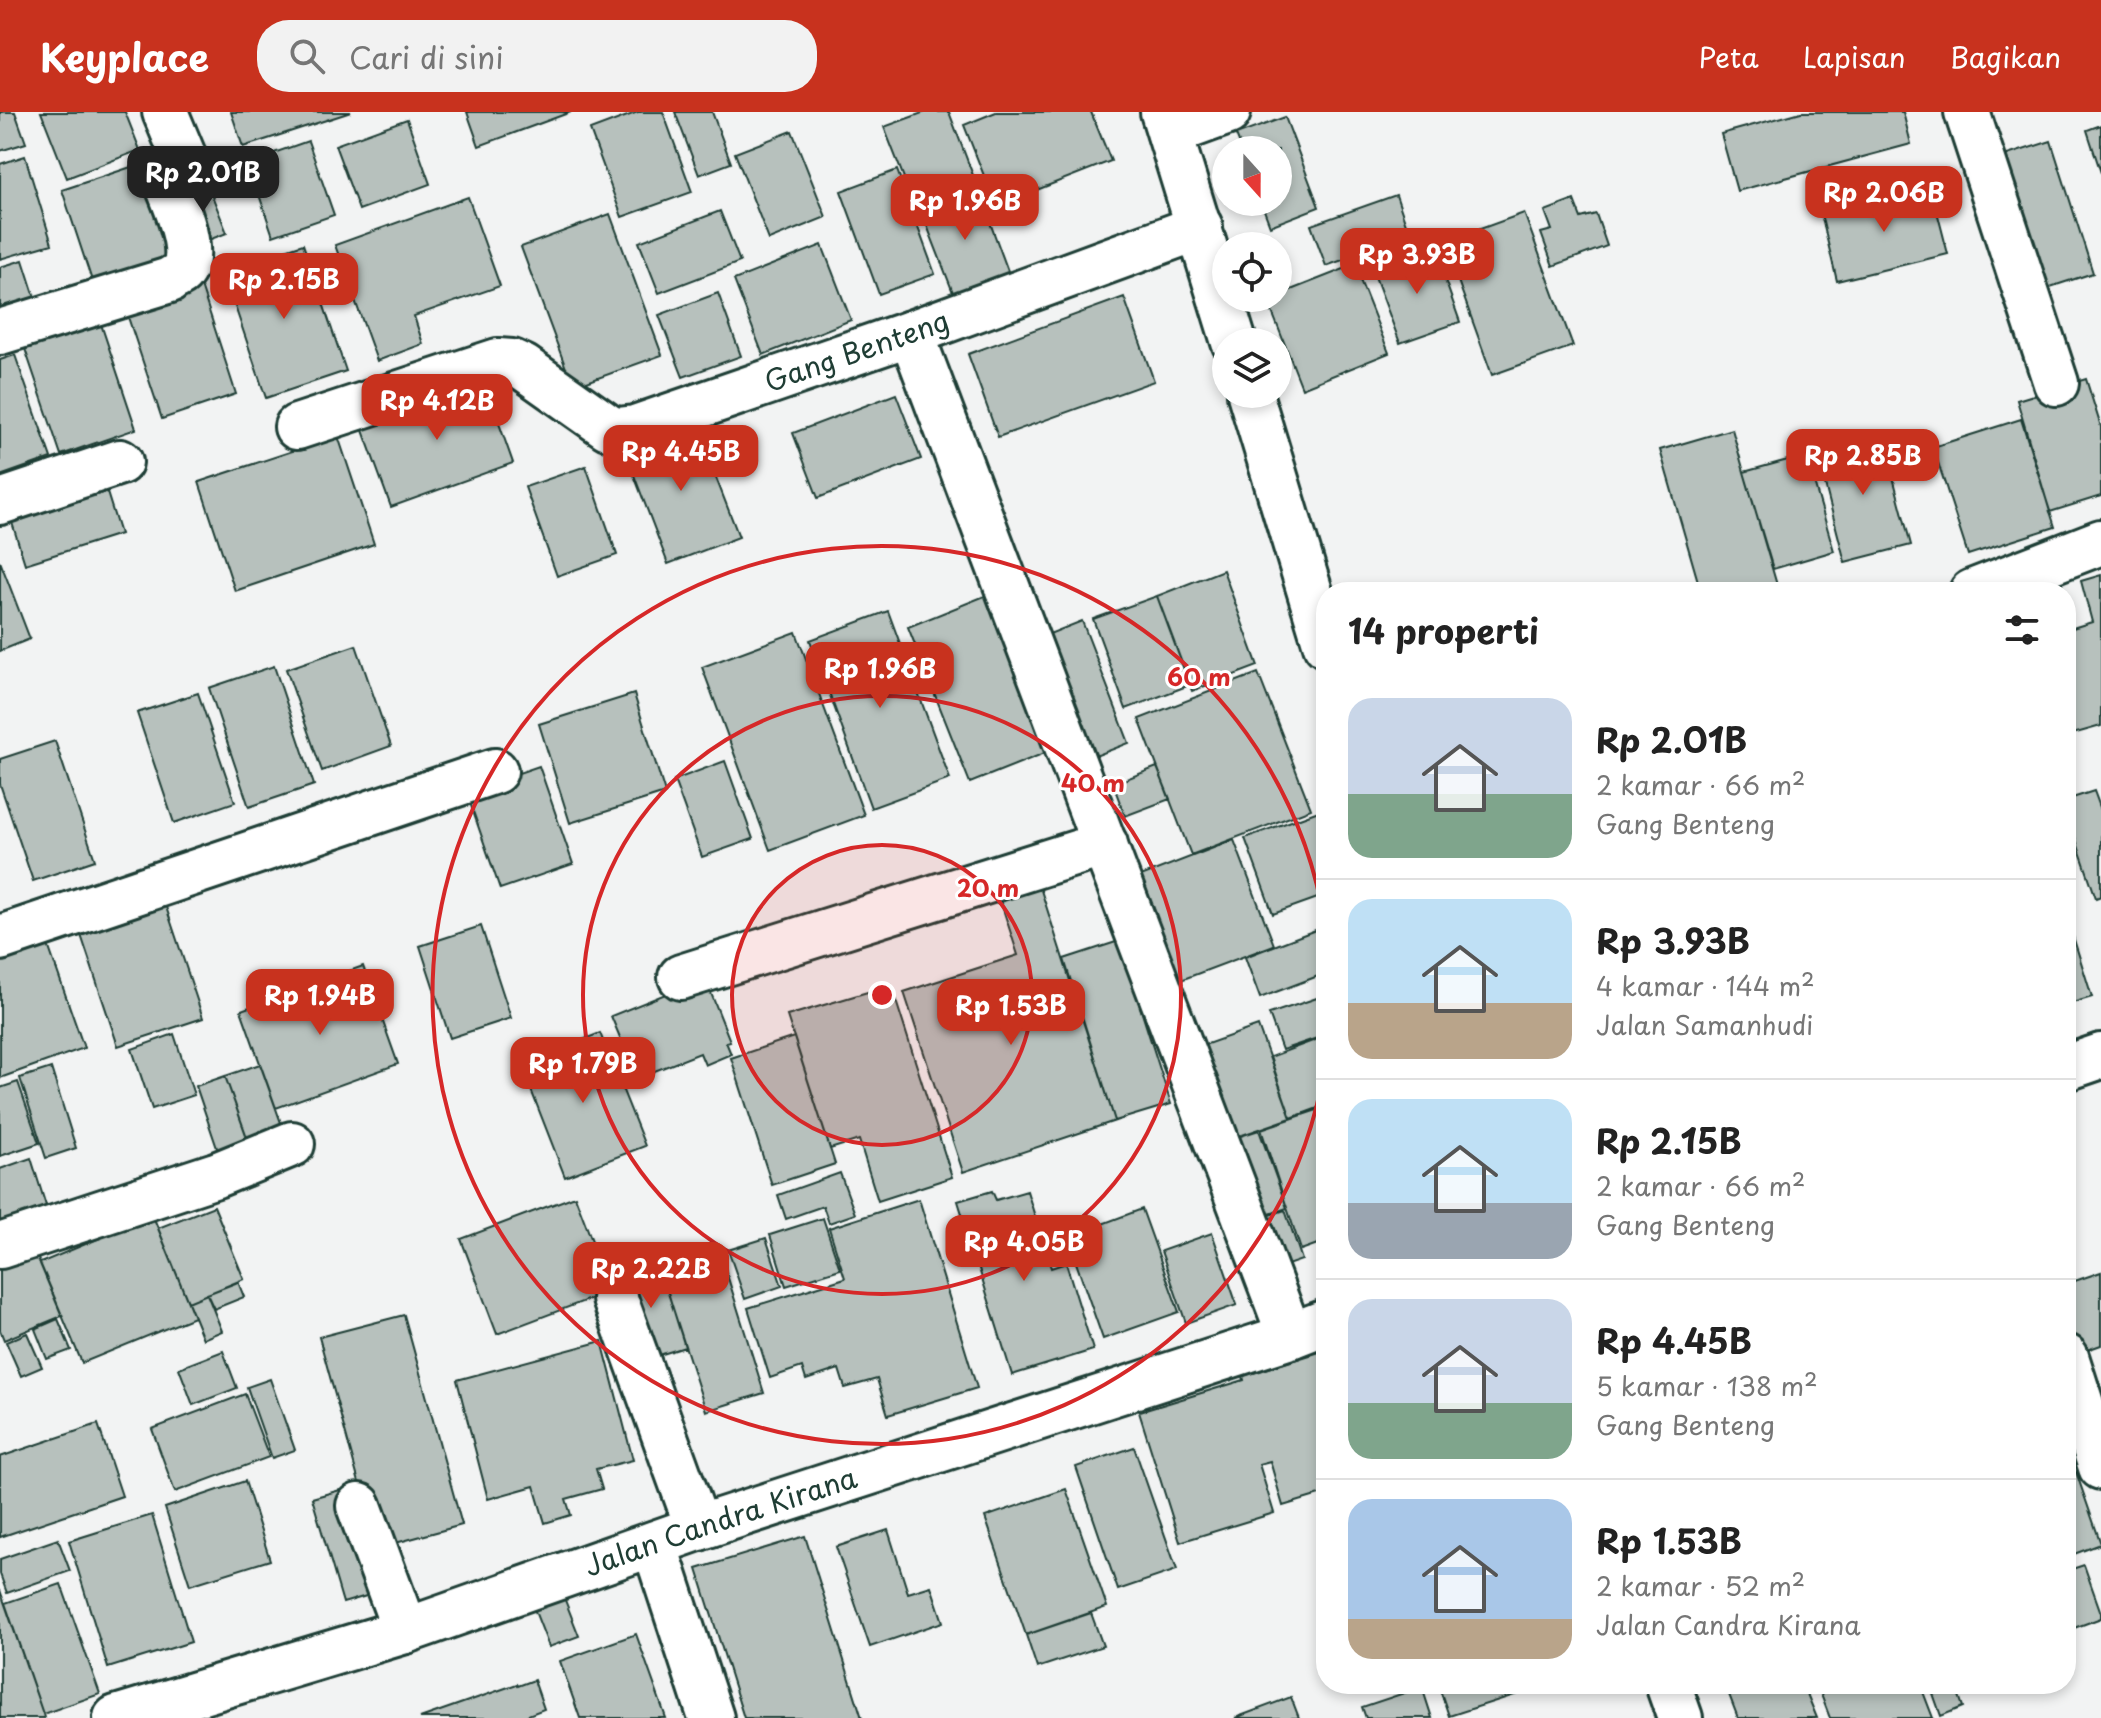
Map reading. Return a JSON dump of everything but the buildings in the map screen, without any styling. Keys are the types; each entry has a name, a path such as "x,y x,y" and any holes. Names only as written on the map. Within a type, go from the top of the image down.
{"street":[{"path":"0,332 170,280 180,274 186,260 186,236 163,173 185,160 165,112"},
{"path":"1228,112 1166,123 1230,328"},
{"path":"1968,112 2056,383"},
{"name":"Gang Benteng","path":"297,427 498,361 523,367 608,427 626,430 911,333 1200,227"},
{"path":"911,333 1105,844 1308,1329"},
{"path":"1254,408 1316,612"},
{"path":"0,502 120,462"},
{"path":"1998,582 2101,542"},
{"path":"0,938 495,771"},
{"path":"681,977 1105,844"},
{"path":"2076,1065 2101,1056"},
{"path":"0,1246 216,1175 292,1144"},
{"path":"615,1299 698,1528"},
{"name":"Jalan Candra Kirana","path":"116,1718 405,1631 698,1528 1308,1329"},
{"path":"2076,1388 2101,1467"},
{"path":"359,1506 405,1631"},
{"path":"654,1544 711,1718"},
{"path":"1672,1694 1680,1718"}]}
